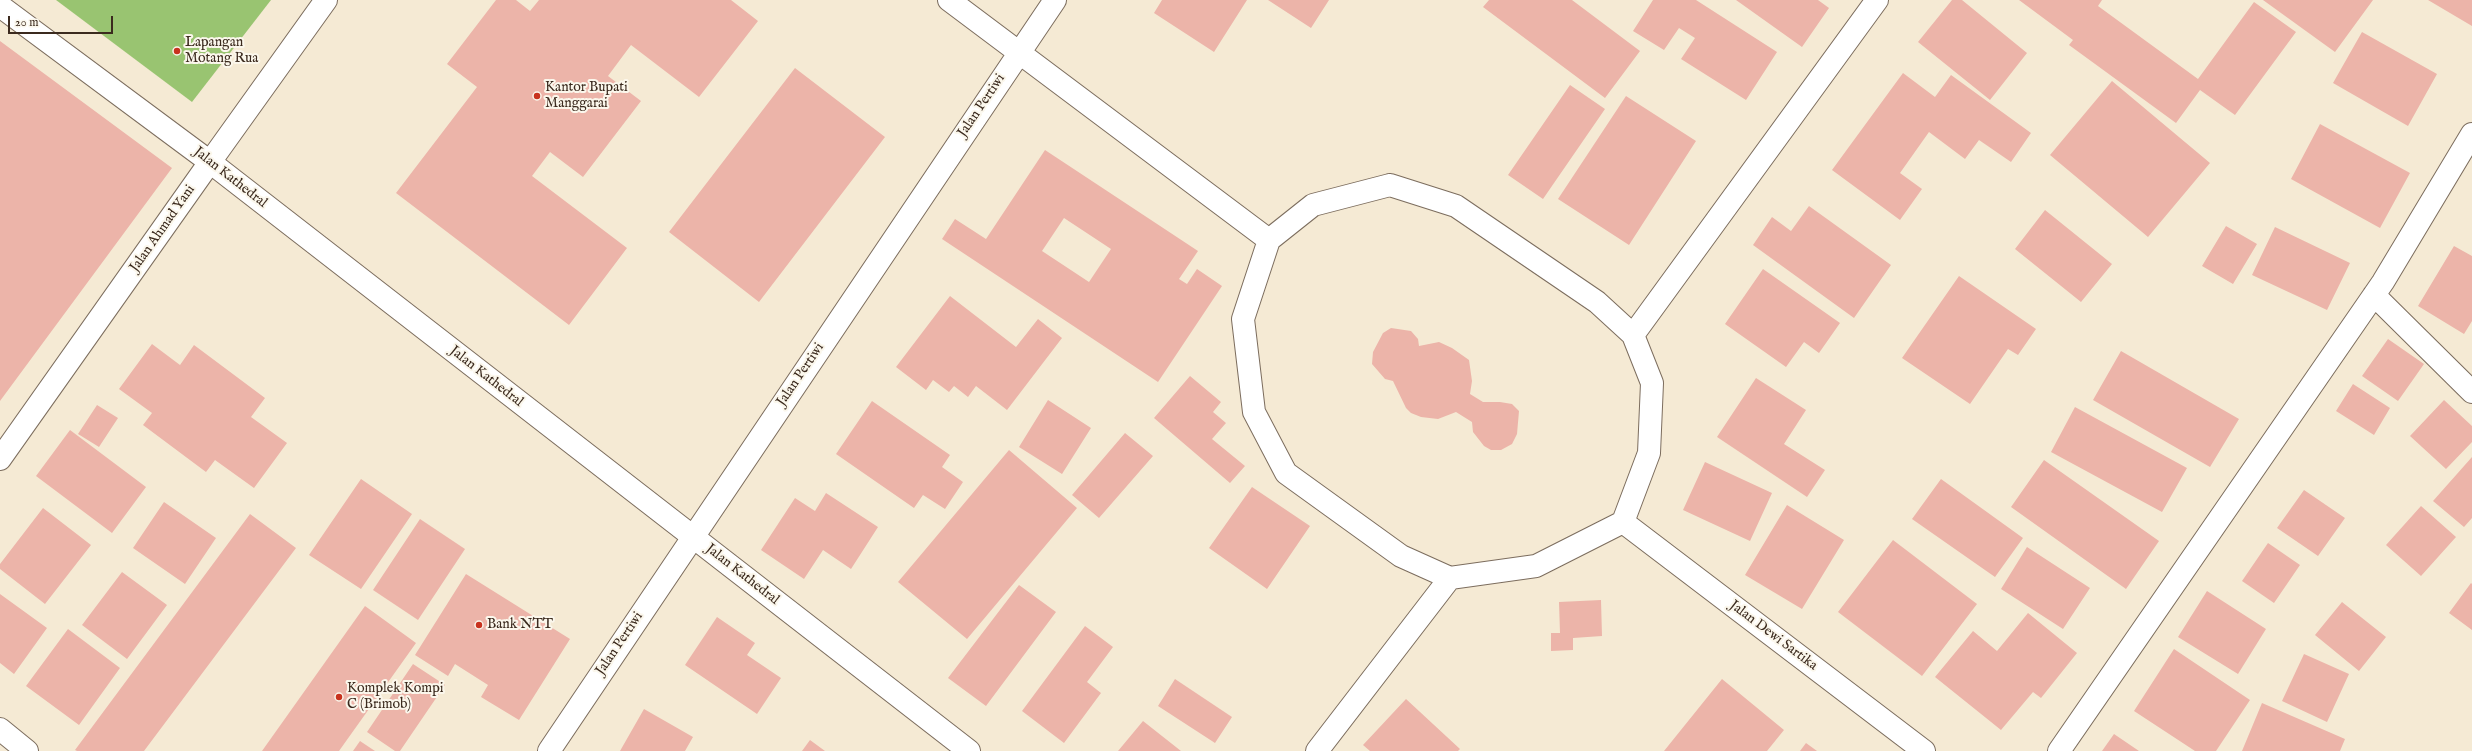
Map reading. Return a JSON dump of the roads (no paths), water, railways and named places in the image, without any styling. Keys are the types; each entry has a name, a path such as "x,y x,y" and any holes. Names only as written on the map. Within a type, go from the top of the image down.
{"main road":[{"name":"Jalan Ahmad Yani","path":"0,459 326,0"},
{"path":"949,0 1269,240"},
{"name":"Jalan Pertiwi","path":"549,751 1055,0"},
{"path":"1633,335 1877,0"},
{"name":"Jalan Kathedral","path":"0,6 210,162 969,751"},
{"path":"2059,751 2374,295 2472,134"},
{"path":"1390,185 1456,206 1597,302 1633,335 1652,383 1649,453 1623,522 1536,566 1450,578 1401,556 1286,473 1254,412 1243,319 1269,240 1313,205 1390,185"},
{"path":"2374,295 2472,392"},
{"name":"Jalan Dewi Sartika","path":"1623,522 1924,751"},
{"path":"1317,751 1450,578"},
{"path":"0,729 28,751"}],"place":[{"name":"Lapangan Motang Rua","path":"177,51"},
{"name":"Kantor Bupati Manggarai","path":"537,96"},
{"name":"Bank NTT","path":"479,625"},
{"name":"Komplek Kompi C (Brimob)","path":"339,697"}]}
